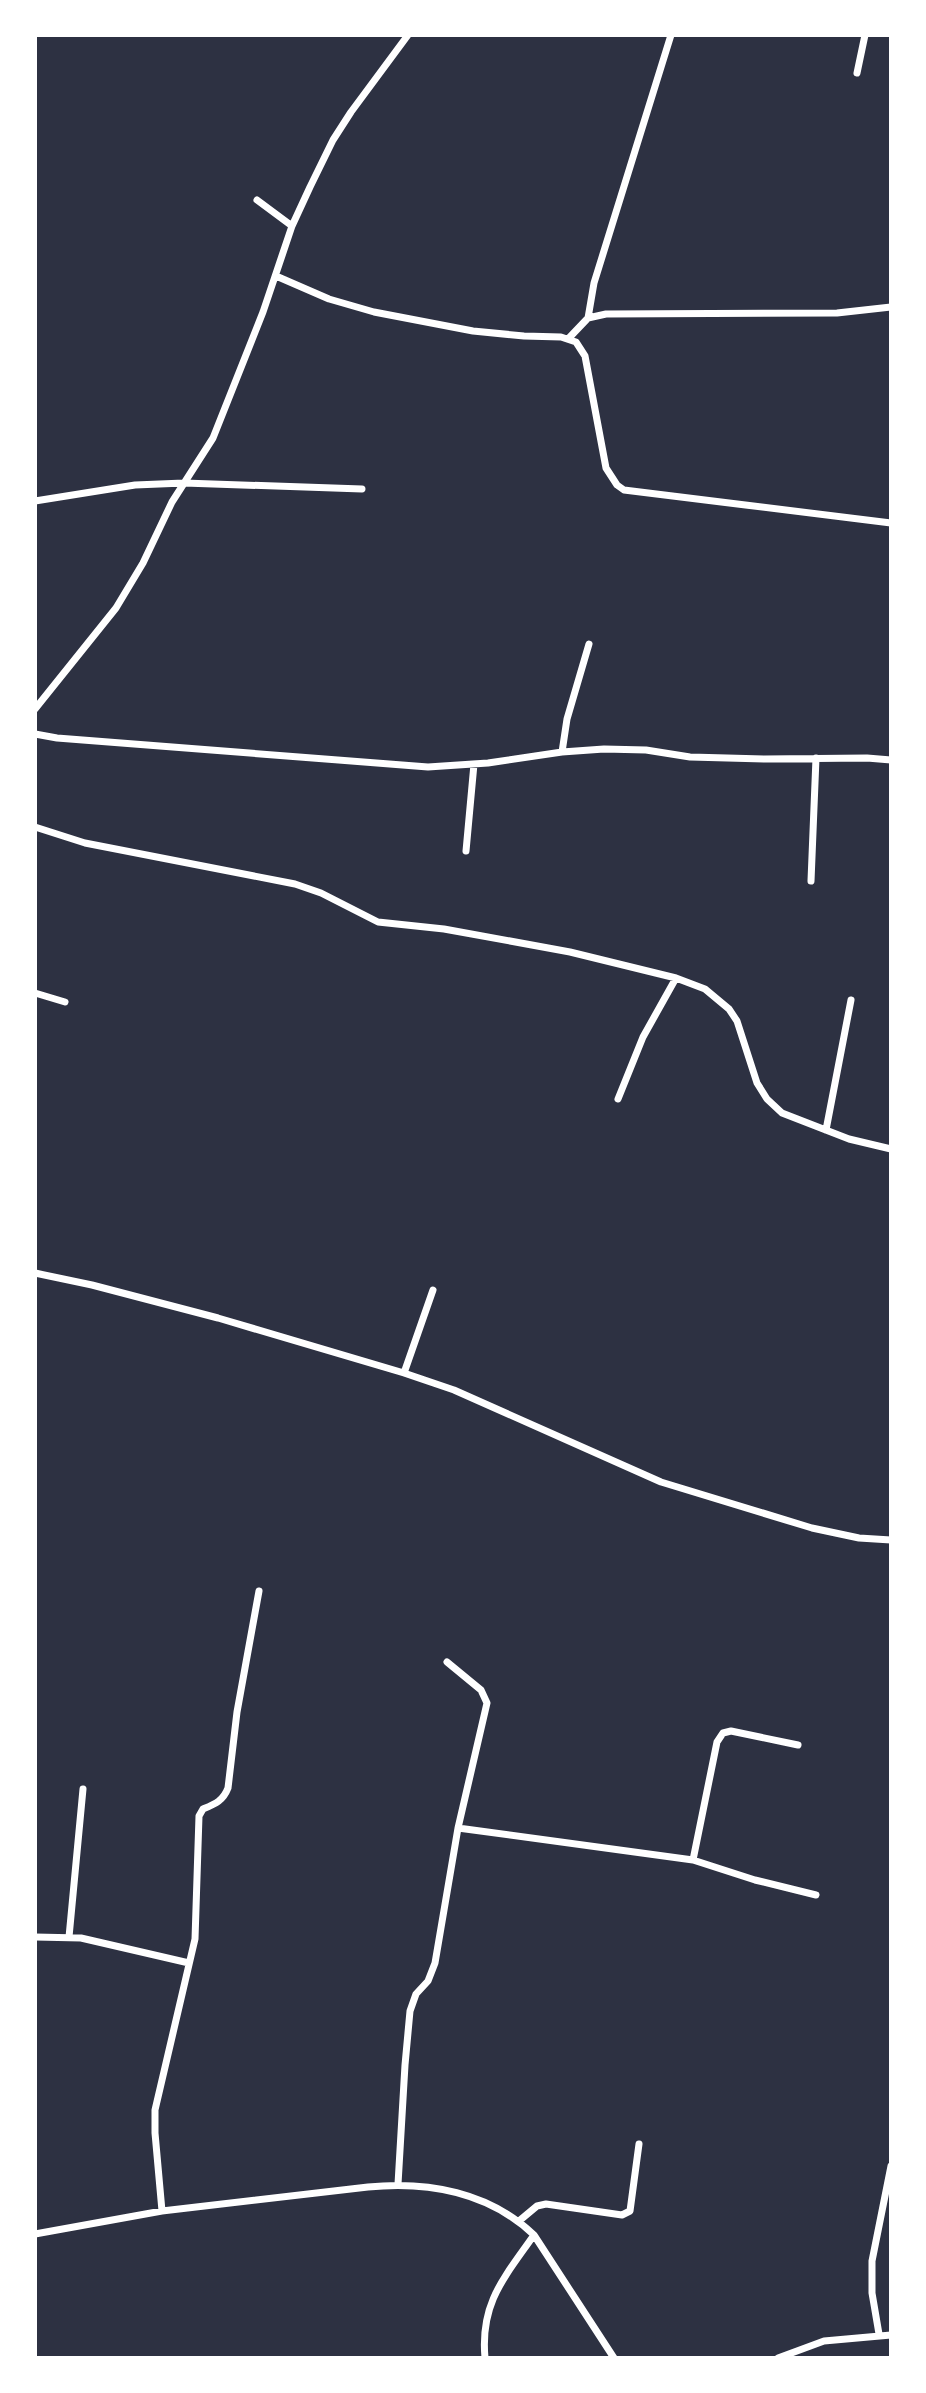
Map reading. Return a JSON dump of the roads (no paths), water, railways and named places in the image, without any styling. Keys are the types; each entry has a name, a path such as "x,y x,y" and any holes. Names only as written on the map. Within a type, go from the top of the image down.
{"street":[{"path":"35,709 122,598 184,483 209,445 222,419 292,226 333,140 408,35"},
{"path":"589,318 594,283 671,35"},
{"path":"857,73 865,35"},
{"path":"257,200 292,226"},
{"path":"276,276 329,299 374,312 473,331 568,339 576,342 585,356 606,468 617,485 624,490 891,523"},
{"path":"568,339 589,318 624,313 837,313 891,307"},
{"path":"35,501 135,485 184,483 362,489"},
{"path":"562,752 567,719 589,644"},
{"path":"35,734 428,767 604,749 646,750 690,757 891,760"},
{"path":"811,881 816,758"},
{"path":"466,851 474,764"},
{"path":"35,827 85,843 295,884 321,893 378,922 444,929 570,952 676,978 705,989 729,1009 737,1021 757,1083 782,1113 849,1139 891,1149"},
{"path":"618,1100 643,1037 676,978"},
{"path":"35,993 65,1002"},
{"path":"825,1130 851,1000"},
{"path":"35,1273 205,1315 404,1373 488,1404 661,1482 812,1528 859,1538 891,1540"},
{"path":"404,1373 433,1290"},
{"path":"162,2211 155,2110 197,1920 199,1816 202,1809 225,1797 228,1788 237,1712 260,1591"},
{"path":"398,2184 410,2011 416,1994 428,1981 435,1963 458,1828 487,1703 481,1690 447,1662"},
{"path":"693,1860 717,1742 723,1733 731,1731 798,1745"},
{"path":"69,1937 83,1789"},
{"path":"458,1828 693,1860 755,1881 816,1895"},
{"path":"35,1937 69,1937 189,1963"},
{"path":"519,2221 537,2206 546,2204 622,2215 630,2211 639,2144"},
{"path":"879,2334 872,2293 872,2261 891,2166"},
{"path":"35,2234 162,2211 398,2184 424,2186 472,2197 501,2209 519,2221 534,2235 614,2358"},
{"path":"485,2358 486,2318 491,2301 534,2235"},
{"path":"778,2358 824,2341 891,2334"}]}
